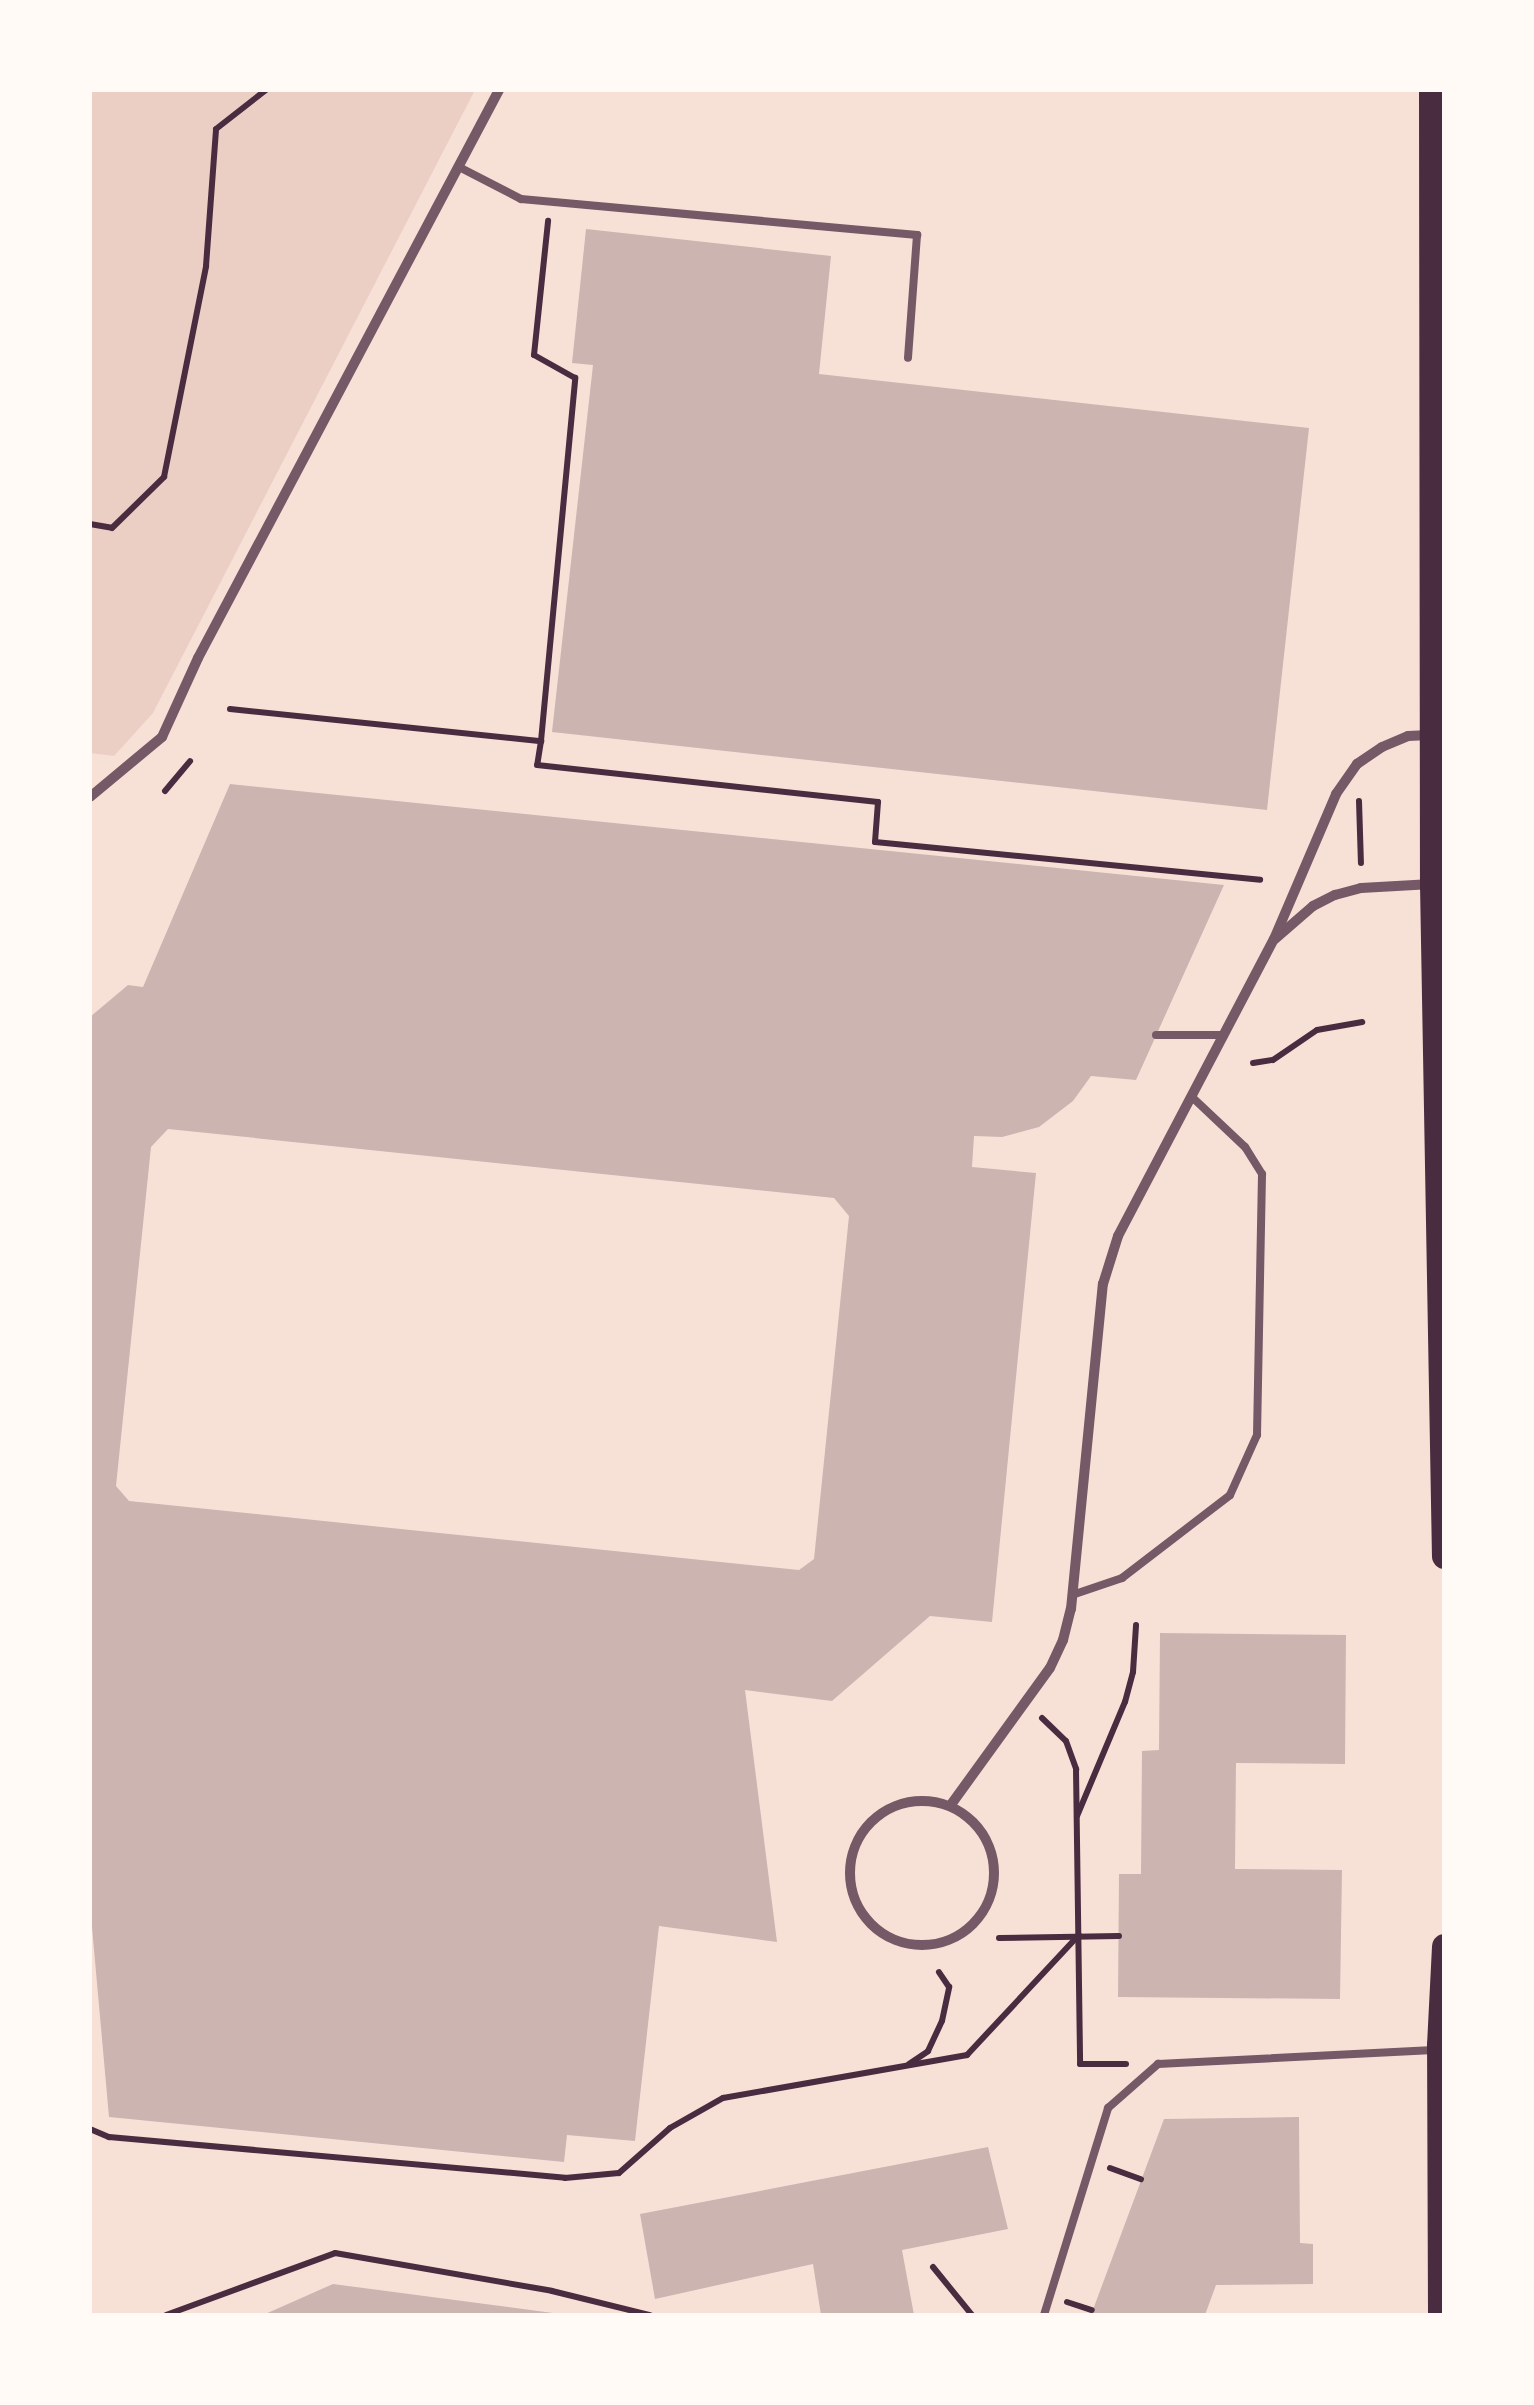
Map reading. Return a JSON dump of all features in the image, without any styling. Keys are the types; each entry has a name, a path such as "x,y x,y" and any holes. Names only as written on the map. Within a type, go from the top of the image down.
{"main road":[{"path":"1430,90 1434,482 1432,884 1439,1028 1444,1556"},
{"path":"1440,2315 1439,2050 1444,1946"}],"street":[{"path":"90,797 162,737 198,658 499,90"},
{"path":"950,1806 1050,1668 1063,1640 1072,1595 1103,1284 1118,1236 1274,940 1320,825 1357,764 1408,736 1431,735"},
{"path":"1274,940 1313,906 1334,895 1361,888 1432,884"},
{"path":"927,1800 950,1806 971,1819 986,1838 994,1861 994,1885 986,1908 971,1928 950,1940 927,1946 904,1944 882,1934 859,1908 850,1874 853,1850 880,1813 903,1802 927,1800"}],"lane":[{"path":"460,166 521,199 917,235 908,358"},
{"path":"1156,1035 1224,1036"},
{"path":"1072,1595 1122,1578 1230,1495 1257,1435 1262,1174 1245,1147 1192,1097"},
{"path":"1044,2315 1108,2108 1158,2064 1439,2050"}],"path":[{"path":"90,524 112,528 164,477 206,266 216,128 266,90"},
{"path":"550,202 534,354 575,378 537,765 878,802 875,842 1260,880"},
{"path":"230,709 541,741"},
{"path":"165,791 190,762"},
{"path":"1359,795 1361,863"},
{"path":"1253,1063 1273,1060 1317,1030 1362,1022"},
{"path":"1076,1817 1125,1702 1133,1672 1136,1625"},
{"path":"1042,1718 1073,1753 1080,2064 1158,2064"},
{"path":"90,2129 108,2137 594,2178 619,2173 681,2120 723,2098 967,2055 1079,1935"},
{"path":"999,1938 1119,1936"},
{"path":"907,2066 928,2051 942,2021 949,1987 939,1972"},
{"path":"1114,2170 1142,2179"},
{"path":"166,2315 335,2253 552,2291 650,2315"},
{"path":"933,2268 972,2315"}],"shaded area":[{"path":"90,90 475,90 153,713 114,756 90,753"}],"building":[{"path":"586,229 831,256 819,374 1309,428 1267,810 552,732 593,365 572,363"},
{"path":"230,784 1224,885 1136,1080 1091,1076 1073,1101 1039,1127 1002,1137 974,1136 972,1167 1036,1173 992,1622 930,1616 832,1701 745,1690 777,1942 659,1926 635,2141 567,2135 564,2162 109,2117 90,1905 90,1017 128,985 143,987","holes":["168,1129 834,1198 849,1216 814,1559 799,1570 129,1501 116,1486 151,1147"]},
{"path":"1160,1633 1346,1635 1345,1764 1236,1763 1235,1869 1342,1870 1340,1999 1118,1997 1119,1874 1141,1874 1142,1751 1159,1750"},
{"path":"1299,2117 1300,2243 1313,2244 1313,2284 1216,2285 1205,2315 1091,2315 1164,2119"},
{"path":"988,2147 1008,2229 902,2250 914,2315 821,2315 813,2264 655,2299 640,2214"},
{"path":"333,2284 553,2313 553,2315 263,2315"}]}
